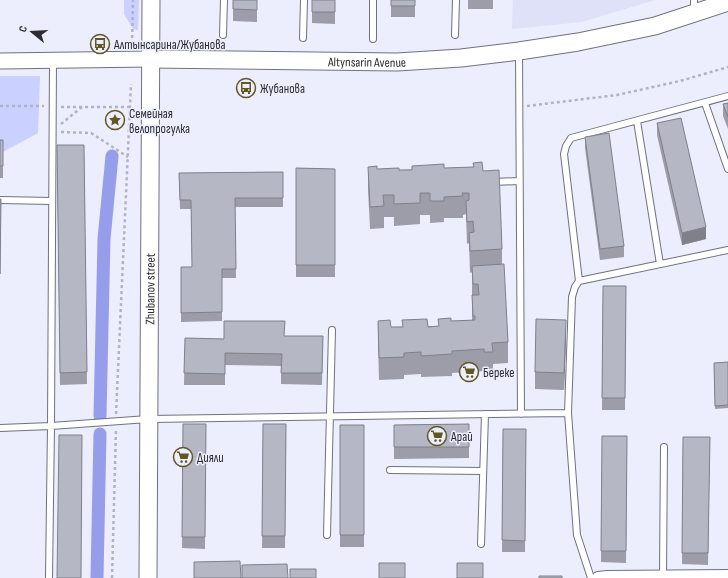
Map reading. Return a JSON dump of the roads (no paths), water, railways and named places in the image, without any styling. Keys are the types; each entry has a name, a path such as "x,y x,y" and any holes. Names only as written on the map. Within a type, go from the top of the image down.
{"main road":[{"name":"Zhubanov street","path":"148,578 151,0"},
{"name":"Altynsarin Avenue","path":"150,59 398,62 462,58 578,42 655,26 694,7 728,2"}],"street":[{"name":"Altynsarin Avenue","path":"0,61 150,59"},
{"path":"598,578 728,576"}],"lane":[{"path":"223,35 224,0"},
{"path":"303,38 304,0"},
{"path":"373,0 373,39"},
{"path":"455,35 456,0"},
{"path":"519,51 521,414"},
{"path":"49,578 53,60"},
{"path":"591,578 577,535 568,413 572,297 575,287 579,281 564,154 566,146 571,138 728,96"},
{"path":"705,103 728,169"},
{"path":"637,121 660,264"},
{"path":"488,182 519,181"},
{"path":"0,200 52,202"},
{"path":"579,281 728,250"},
{"path":"327,535 332,330"},
{"path":"0,428 148,419 568,413"},
{"path":"481,544 485,414"},
{"path":"663,576 664,447"},
{"path":"390,470 484,470"}],"waterway":[{"path":"100,416 104,239 112,156"},
{"path":"97,578 100,434"}],"place":[{"name":"Алтынсарина/Жубанова","path":"100,44"},
{"name":"Жубанова","path":"246,88"},
{"name":"Семейная велопрогулка","path":"115,120"},
{"name":"Береке","path":"469,372"},
{"name":"Арай","path":"437,436"},
{"name":"Дияли","path":"183,457"}]}
